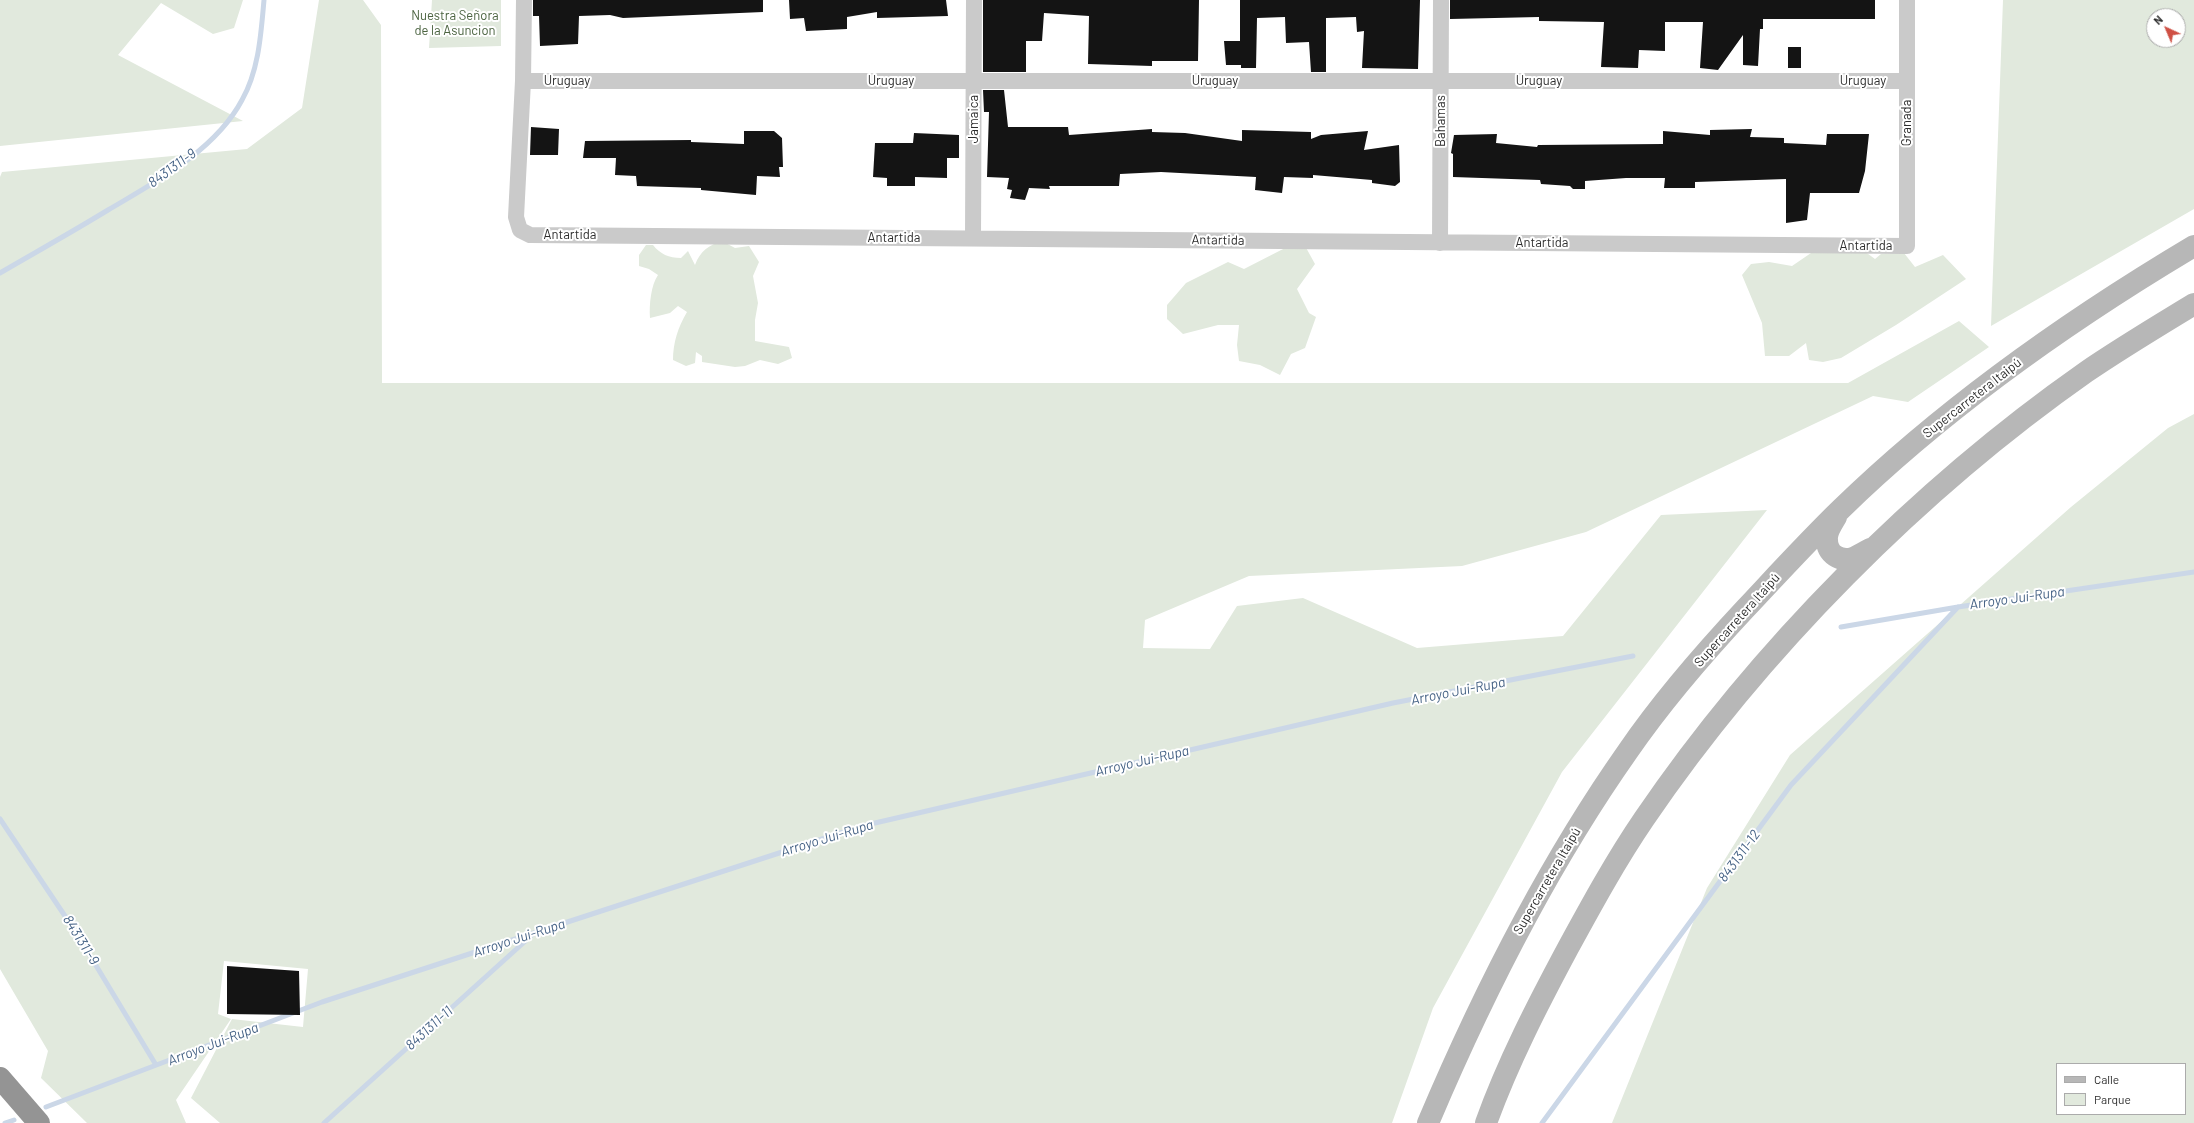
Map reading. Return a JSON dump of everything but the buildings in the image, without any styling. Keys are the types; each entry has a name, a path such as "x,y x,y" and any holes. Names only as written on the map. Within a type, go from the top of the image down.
{"highway":[{"path":"0,1078 39,1123"}],"street":[{"path":"523,81 524,0"},
{"name":"Jamaica","path":"973,238 974,0"},
{"name":"Bahamas","path":"1440,242 1441,0"},
{"name":"Granada","path":"1907,0 1907,246"},
{"name":"Uruguay","path":"523,81 1907,81"},
{"name":"Antartida","path":"523,81 516,217 520,230 530,235 1907,246"},
{"name":"Supercarretera Itaipú","path":"1428,1123 1455,1060 1509,949 1587,812 1629,750 1674,692 1725,631 1842,508 1942,420 2004,371 2079,319 2194,246"},
{"path":"1486,1123 1514,1053 1547,987 1612,869 1643,820 1685,762 1764,665 1806,618 1878,545 1934,493 2086,372 2194,304"},
{"path":"1842,508 1829,529 1826,539 1828,549 1834,556 1842,559 1852,558 1878,545"}],"green space":[{"path":"0,0 243,0 234,28 213,34 161,3 118,55 243,121 0,146"},
{"path":"319,0 363,0 381,25 382,383 1848,383 1959,321 1989,347 1908,402 1873,396 1586,532 1462,566 1249,576 1145,620 1143,648 1210,649 1237,606 1303,598 1417,648 1563,636 1661,515 1767,510 1562,772 1433,1008 1392,1123 220,1123 191,1098 232,1019 303,1027 308,969 224,961 218,1014 231,1019 176,1100 186,1123 87,1123 41,1078 48,1051 0,969 0,177 2,172 247,149 302,108"},
{"name":"Nuestra Señora de la Asuncion","path":"432,0 501,0 501,46 429,48"},
{"path":"2003,0 2194,0 2194,209 1991,326"},
{"path":"722,241 735,248 749,246 759,262 753,276 758,303 755,320 755,341 789,347 792,358 778,364 760,360 745,366 735,367 702,362 702,356 696,352 695,363 686,366 673,360 677,335 687,312 678,306 670,313 650,318 651,295 658,275 649,269 639,266 639,255 646,245 653,245 665,255 673,257 681,258 688,251 695,265 702,252 713,244"},
{"path":"1304,244 1315,264 1297,289 1309,313 1316,317 1305,348 1291,354 1280,375 1260,365 1239,361 1237,345 1239,325 1218,325 1183,334 1167,319 1167,305 1186,283 1228,262 1244,269 1287,247"},
{"path":"1860,248 1875,259 1881,254 1904,253 1915,267 1943,255 1966,279 1896,325 1841,358 1823,362 1809,360 1806,343 1789,356 1765,356 1762,323 1742,275 1751,264 1769,262 1792,266 1811,253"},
{"path":"2194,414 2194,1123 1612,1123 1707,888 1790,755 2071,507 2168,428"}],"waterway":[{"name":"8431311-9","path":"0,273 164,176 200,150 216,135 230,118 248,88 256,64 264,0"},
{"name":"Arroyo Jui-Rupa","path":"1841,627 1958,607 2194,572"},
{"name":"8431311-12","path":"1542,1123 1791,785 1958,607"},
{"name":"Arroyo Jui-Rupa","path":"46,1107 322,1002 862,826 1393,703 1633,656"},
{"name":"8431311-9","path":"0,819 77,934 156,1065"},
{"name":"8431311-11","path":"324,1123 532,935"},
{"name":"Arroyo Jui-Rupa","path":"5,1123 14,1120"}]}
